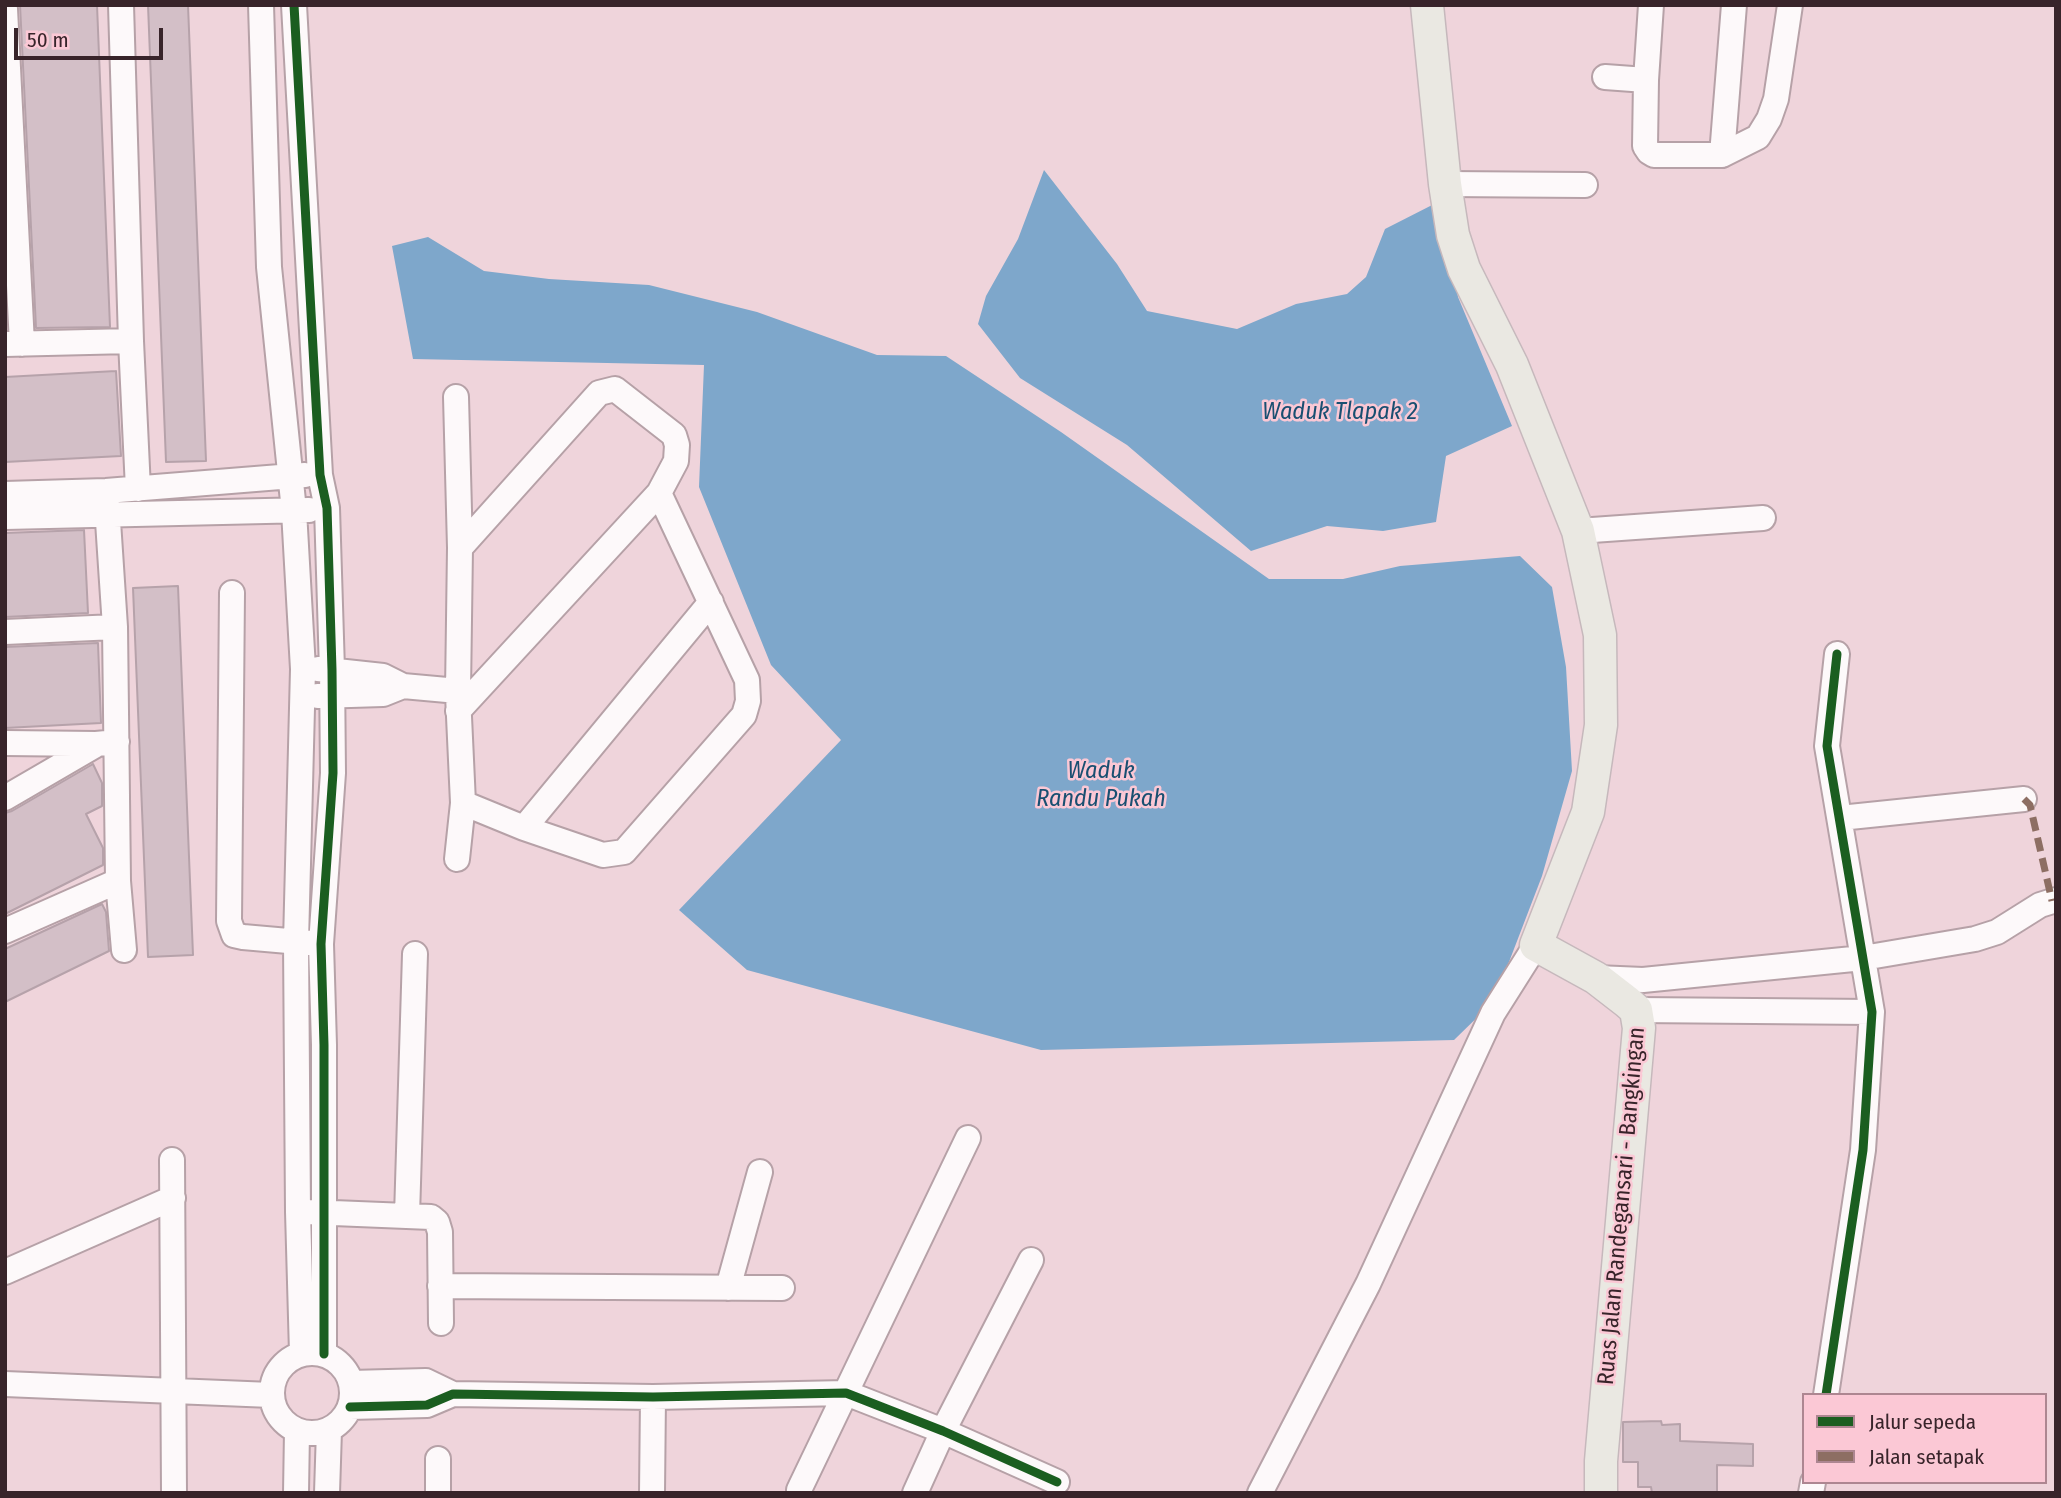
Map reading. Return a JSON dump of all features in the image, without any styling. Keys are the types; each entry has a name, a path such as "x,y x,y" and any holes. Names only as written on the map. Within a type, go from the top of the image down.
{"main road":[{"path":"1427,5 1445,184 1453,235 1464,269 1512,365 1578,531 1600,635 1601,725 1588,812 1536,945"},
{"name":"Ruas Jalan Randegansari - Bangkingan","path":"1536,945 1596,978 1636,1010 1639,1028 1602,1448 1601,1493"}],"street":[{"path":"121,5 138,489"},
{"path":"261,5 269,267 294,511 303,669 296,942 298,1212 313,1353"},
{"path":"294,5 320,475 327,508 332,670 333,773 321,944 324,1212 313,1353"},
{"path":"1651,5 1645,146 1654,155 1721,155 1758,137 1769,119 1776,99 1790,5"},
{"path":"1721,155 1734,5"},
{"path":"5,9 13,344 131,341"},
{"path":"1605,77 1646,80"},
{"path":"1445,184 1585,186"},
{"path":"458,701 659,493 676,461 677,445 674,435 615,389 599,393 460,548"},
{"path":"456,397 460,548 458,701 463,803 457,859"},
{"path":"5,517 107,503 138,489 289,475 320,475"},
{"path":"463,803 524,828 603,855 624,852 744,715 748,701 747,680 659,493"},
{"path":"5,494 107,503 294,511 327,508"},
{"path":"107,503 115,627 107,743 124,950"},
{"path":"1578,531 1763,518"},
{"path":"232,593 229,920 234,935 321,944"},
{"path":"524,828 710,602"},
{"path":"5,632 115,627"},
{"path":"1826,1393 1863,1150 1872,1012 1828,746 1837,654"},
{"path":"303,669 383,676 403,686 458,701"},
{"path":"303,696 383,694 403,686"},
{"path":"5,743 107,743"},
{"path":"5,798 107,743"},
{"path":"1840,818 2024,799"},
{"path":"5,931 118,881"},
{"path":"1596,978 1643,980 1863,958 1975,939 1997,932 2040,905 2056,900"},
{"path":"1260,1493 1368,1284 1493,1013 1536,945"},
{"path":"407,1216 415,954"},
{"path":"1636,1010 1872,1012"},
{"path":"799,1490 968,1138"},
{"path":"173,1160 174,1493"},
{"path":"728,1288 760,1172"},
{"path":"5,1272 173,1198"},
{"path":"298,1212 431,1217 437,1222 440,1232 441,1323"},
{"path":"915,1493 943,1431 1031,1260"},
{"path":"440,1286 782,1288"},
{"path":"313,1353 342,1366 351,1395 343,1419 328,1430 313,1434 298,1431 284,1423 275,1410 271,1395 274,1376 286,1361 313,1353"},
{"path":"351,1395 426,1381 453,1394 653,1397 846,1393 943,1431 1057,1482"},
{"path":"5,1384 271,1395"},
{"path":"652,1493 653,1397"},
{"path":"327,1493 328,1430"},
{"path":"296,1493 298,1431"},
{"path":"438,1459 438,1493"}],"water":[{"name":"Waduk Tlapak 2","path":"1044,170 1117,264 1147,311 1237,329 1296,304 1347,294 1366,277 1385,229 1440,201 1458,297 1512,426 1446,456 1436,522 1383,531 1327,526 1251,551 1127,445 1020,378 978,324 986,296 1018,239"},
{"name":"Waduk Randu Pukah","path":"428,237 484,271 549,279 649,285 757,312 877,355 946,356 1061,432 1269,579 1343,579 1400,566 1520,556 1552,587 1566,667 1572,771 1542,876 1494,1001 1454,1040 1041,1050 747,970 679,910 841,740 771,665 699,487 704,365 413,359 392,246"}],"building":[{"path":"20,5 97,5 110,327 36,328"},
{"path":"148,5 188,5 206,461 166,462"},
{"path":"116,371 121,456 5,462 5,377"},
{"path":"84,530 88,613 5,617 5,533"},
{"path":"178,586 193,955 148,957 133,588"},
{"path":"98,643 101,723 5,728 5,647"},
{"path":"93,764 102,783 102,806 86,814 103,848 103,865 5,914 5,813"},
{"path":"102,904 106,912 109,951 5,1002 5,949"},
{"path":"1661,1421 1662,1425 1680,1424 1680,1441 1753,1444 1753,1466 1717,1465 1717,1493 1652,1493 1651,1487 1638,1487 1638,1462 1623,1462 1623,1422"}],"marked path":[{"path":"2024,799 2030,805 2052,901"}],"cycle path":[{"path":"294,5 320,475 327,508 332,670 333,773 321,944 324,1045 324,1354"},
{"path":"1826,1393 1863,1150 1872,1012 1827,746 1837,654"},
{"path":"350,1407 427,1405 453,1394 653,1397 846,1393 943,1431 1057,1482"}]}
